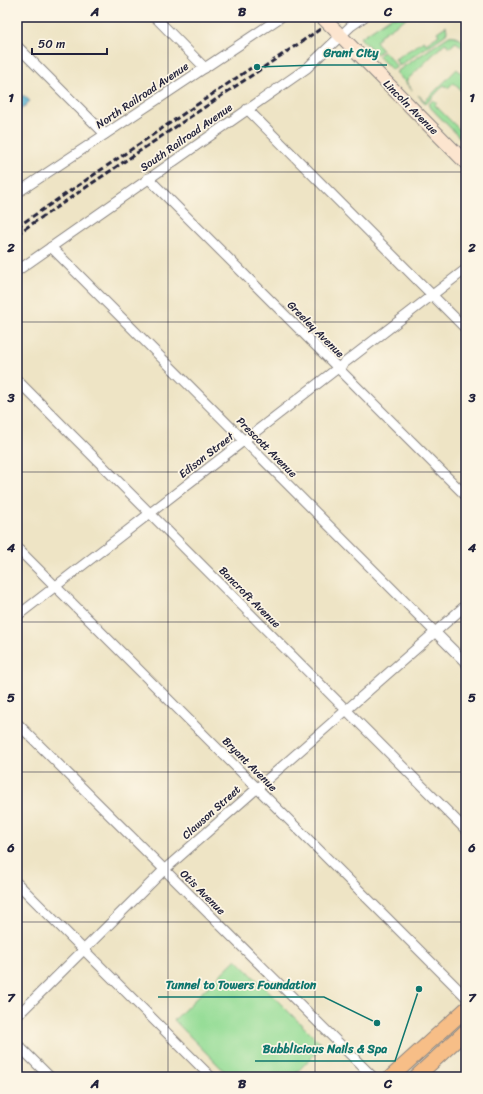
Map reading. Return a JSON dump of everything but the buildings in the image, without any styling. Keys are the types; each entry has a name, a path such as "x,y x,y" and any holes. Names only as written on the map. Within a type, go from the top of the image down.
{"main road":[{"path":"391,1077 466,1009"},
{"path":"416,1077 466,1031"}],"street":[{"path":"155,17 205,68"},
{"name":"North Railroad Avenue","path":"17,193 281,17"},
{"name":"Lincoln Avenue","path":"322,17 466,163"},
{"name":"South Railroad Avenue","path":"17,271 307,68 338,33 364,17"},
{"path":"17,46 105,134"},
{"path":"247,109 466,329"},
{"name":"Greeley Avenue","path":"148,178 466,496"},
{"name":"Prescott Avenue","path":"51,247 466,663"},
{"name":"Edison Street","path":"17,616 466,269"},
{"name":"Bancroft Avenue","path":"17,380 149,514 466,830"},
{"name":"Bryant Avenue","path":"17,548 466,997"},
{"name":"Clawson Street","path":"17,1016 164,870 466,605"},
{"name":"Otis Avenue","path":"17,723 374,1077"},
{"path":"17,883 211,1077"},
{"path":"17,1044 50,1077"}],"green space":[{"path":"391,17 408,17 379,36 380,38 376,41 382,50 377,54 360,38"},
{"path":"446,26 447,31 445,35 399,66 395,59 424,41 426,44 439,35 437,32"},
{"path":"449,36 454,36 461,39 466,45 466,51 456,42 450,47 445,43 406,81 412,90 396,72"},
{"path":"383,52 386,53 397,67 392,70 378,56"},
{"path":"457,69 466,78 466,95 453,83 448,88 444,85 426,104 418,95 425,101"},
{"path":"433,100 437,103 435,105 466,136 466,144 428,105"},
{"path":"236,959 323,1046 292,1077 230,1077 174,1020"}],"water":[{"path":"23,95 30,101 18,113 17,102"}],"railway":[{"path":"17,234 338,17"},
{"path":"17,227 251,68"}],"place":[{"name":"Grant City","path":"257,67"},
{"name":"Bubblicious Nails & Spa","path":"419,989"},
{"name":"Tunnel to Towers Foundation","path":"377,1023"}]}
